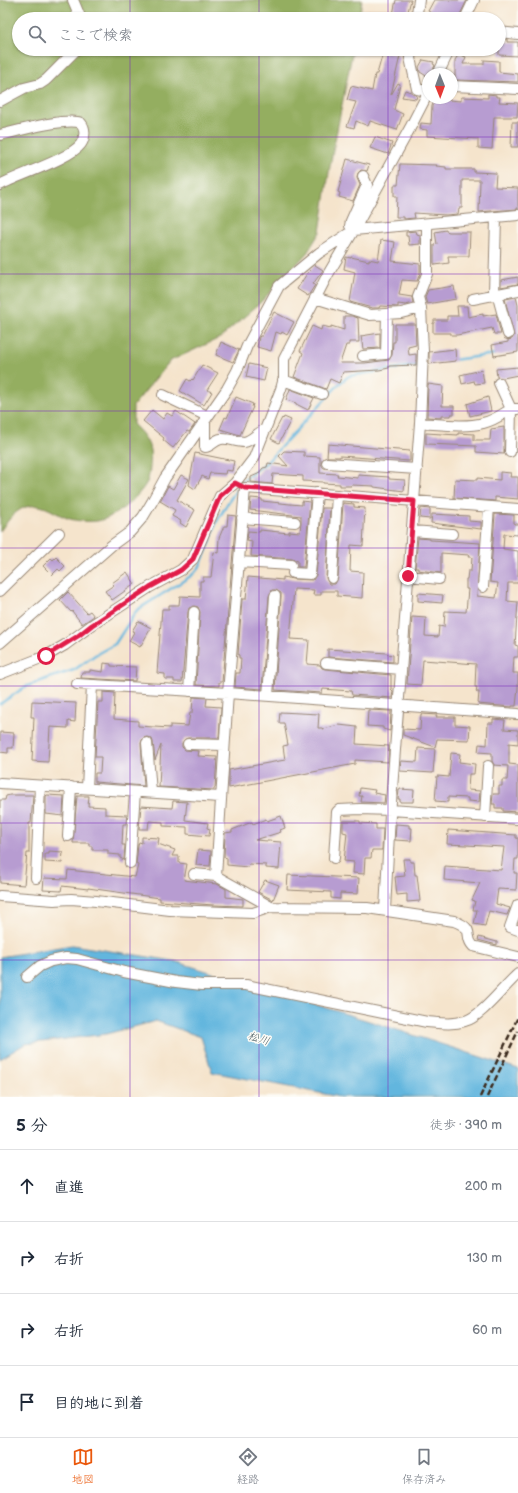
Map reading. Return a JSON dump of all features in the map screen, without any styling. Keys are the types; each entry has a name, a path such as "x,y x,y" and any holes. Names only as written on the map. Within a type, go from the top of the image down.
{"street":[{"path":"74,0 78,12"},
{"path":"417,12 419,0"},
{"path":"468,12 474,0"},
{"path":"506,33 518,34"},
{"path":"0,101 24,88 40,84 70,56"},
{"path":"410,56 418,89 422,90"},
{"path":"441,68 447,56"},
{"path":"458,86 518,90"},
{"path":"0,674 46,656 150,587 181,570 193,559 220,496 235,483 254,458 283,380 284,359 315,298 354,230 422,104"},
{"path":"0,135 54,123 76,122 83,125 84,135 81,145 74,150 51,163 0,184"},
{"path":"354,230 350,226 350,220 367,185 363,176"},
{"path":"0,643 106,549 130,532 143,517 165,478 227,389 247,346 279,286 319,253 354,230 518,215"},
{"path":"496,218 494,293 498,297 508,334"},
{"path":"385,910 398,705 420,423 423,351 421,308 418,297 427,274 427,224"},
{"path":"473,299 496,296 518,290"},
{"path":"315,298 363,313 401,313 421,308"},
{"path":"363,356 386,354 387,314"},
{"path":"283,380 322,394"},
{"path":"499,383 515,409 510,452"},
{"path":"163,395 206,418"},
{"path":"420,423 468,425 483,423 515,409"},
{"path":"206,418 204,447 208,447 216,440 221,439 242,442 248,441 260,431 266,429"},
{"path":"327,463 416,469"},
{"path":"235,483 245,488 518,509"},
{"path":"216,876 220,797 245,488"},
{"path":"239,562 292,569 310,574 317,493"},
{"path":"332,578 337,495"},
{"path":"483,587 489,507"},
{"path":"242,518 295,522"},
{"path":"412,531 452,534"},
{"path":"0,591 59,533"},
{"path":"408,576 439,579"},
{"path":"268,696 275,596"},
{"path":"189,691 194,612"},
{"path":"326,663 401,669"},
{"path":"77,684 228,693 518,714"},
{"path":"87,788 92,685"},
{"path":"147,743 151,792"},
{"path":"188,744 224,745"},
{"path":"486,817 488,766"},
{"path":"0,783 220,797"},
{"path":"36,878 40,786"},
{"path":"68,836 71,787"},
{"path":"130,864 135,792"},
{"path":"334,858 337,812 339,810 391,810 518,819"},
{"path":"194,874 216,876 271,907"},
{"path":"0,896 54,900 71,899 170,910 253,913 271,907 367,908 385,910 454,921 464,925 467,928 469,931 470,943 473,946 518,957"},
{"path":"518,905 510,927 518,930"},
{"path":"26,977 40,966 51,961 66,958 76,959 124,972 176,982 202,985 246,985 427,1022 448,1023 467,1021 476,1015 518,974"}],"green space":[{"path":"0,0 362,0 360,12 12,12 12,56 352,56 330,166 320,232 307,253 260,303 220,338 170,361 133,406 133,424 144,437 150,449 149,475 143,488 118,512 104,519 97,521 73,520 41,506 30,506 16,512 0,531"}],"water":[{"name":"松川","path":"72,945 174,961 382,1025 518,1069 518,1097 340,1097 212,1072 201,1037 156,1021 106,1034 25,1044 0,1059 0,957"}],"building":[{"path":"396,0 411,0 408,12 393,12"},
{"path":"434,0 467,0 461,12 428,11"},
{"path":"506,39 507,42 518,42 518,56 506,55"},
{"path":"382,56 400,56 391,95 398,83 400,84 394,110 403,114 397,130 370,121 368,126 356,121 354,128 347,126 356,102 347,100 351,86 372,91 375,74 377,74"},
{"path":"458,56 466,57 463,64 484,64 484,60 499,61 499,72 518,74 518,82 458,80 458,68 455,68 455,60"},
{"path":"423,60 434,62 433,64 435,65 434,68 422,68 422,73 420,72 419,67"},
{"path":"405,90 417,96 416,99 402,97"},
{"path":"488,94 496,95 496,97 500,97 499,102 518,103 517,117 494,117 492,149 478,148 478,139 427,136 427,130 420,129 421,123 431,124 433,104 458,104 458,101 461,101 461,97 488,98"},
{"path":"512,122 518,122 518,147 511,147"},
{"path":"375,137 392,143 388,154 370,148"},
{"path":"347,159 369,165 367,171 361,170 358,173 357,178 360,185 353,201 339,197 340,193 338,192"},
{"path":"400,164 437,165 436,166 446,167 446,169 474,169 474,172 496,173 495,187 518,188 518,209 479,212 480,180 462,180 462,208 459,208 458,214 446,215 414,213 415,218 404,219 404,217 396,217 397,196 394,196 394,185 398,185"},
{"path":"446,230 449,232 470,232 469,256 448,256 449,263 435,265 434,245 437,244 435,232"},
{"path":"416,231 417,234 420,235 420,244 409,245 406,232"},
{"path":"381,240 395,242 392,261 420,264 420,273 417,281 402,280 399,295 412,297 413,303 406,305 398,304 398,307 380,306 379,308 372,308 350,302 355,272 344,269 346,257 378,261"},
{"path":"315,265 323,270 313,284 315,285 308,296 297,289 308,272"},
{"path":"518,277 518,284 501,287 501,280"},
{"path":"454,286 456,299 427,304 425,297 428,290"},
{"path":"516,297 518,305 518,352 494,356 492,345 508,342 508,340 512,339 514,336 505,299"},
{"path":"457,306 467,306 468,317 483,314 483,316 496,314 501,334 494,334 492,328 457,335 451,335 451,333 433,333 434,320 447,320 447,316 458,316"},
{"path":"274,312 294,322 287,335 282,332 281,334 276,332 271,351 257,347 259,337 262,336"},
{"path":"344,316 358,318 359,342 349,342 349,345 346,345 340,363 365,363 389,360 392,355 393,342 395,342 395,324 415,324 416,345 408,347 409,355 416,354 416,365 389,366 389,368 379,370 343,372 339,383 330,379 326,389 294,377 303,353 300,351 312,326 321,330 322,326 331,328 331,326 344,330"},
{"path":"380,333 380,348 363,349 361,336"},
{"path":"221,342 239,350 233,362 216,355"},
{"path":"455,349 456,361 429,364 429,352"},
{"path":"249,364 267,368 264,381 246,377"},
{"path":"202,365 218,373 207,390 212,392 204,405 180,391 187,379 190,381 192,379 193,380"},
{"path":"518,367 518,375 503,378 497,377 496,369"},
{"path":"482,370 484,383 475,384 474,381 462,384 460,375"},
{"path":"428,384 443,386 442,406 454,406 454,414 451,414 451,416 441,416 441,418 427,417"},
{"path":"290,389 314,398 308,410 296,403 286,400"},
{"path":"236,397 253,404 240,435 220,429 225,417 227,418"},
{"path":"488,397 491,411 470,416 467,404"},
{"path":"152,410 163,419 167,413 172,416 176,411 195,424 173,448 163,440 164,438 143,421"},
{"path":"284,417 291,420 279,443 271,439 282,418 283,419"},
{"path":"504,427 504,454 476,452 476,446 426,444 426,433 458,435 458,433 474,434 474,440 490,440 491,429"},
{"path":"328,444 410,451 410,461 340,456 327,457"},
{"path":"284,451 304,452 304,456 320,457 320,473 338,474 337,476 358,478 358,475 389,477 389,479 405,480 404,491 374,486 340,486 340,484 303,481 303,476 273,474 272,484 251,482 251,477 258,474 263,468 267,467 268,463 288,466 279,456"},
{"path":"195,453 234,461 232,471 226,470 225,474 210,473 208,479 202,476 195,489 189,485"},
{"path":"500,472 511,473 510,477 518,477 518,499 495,497 495,501 454,498 455,479 477,480 477,478 500,480"},
{"path":"181,475 189,479 177,500 195,510 186,527 180,523 181,521 172,516 175,510 160,501 168,486 173,489"},
{"path":"251,498 262,499 262,501 302,505 302,501 310,502 304,567 298,567 298,561 292,559 251,556 252,541 247,540 248,531 260,532 260,530 289,533 289,531 300,532 301,516 250,510"},
{"path":"343,503 354,504 354,507 365,508 363,546 351,545 350,571 363,572 362,598 337,596 337,591 321,591 321,595 313,595 314,590 294,589 290,639 309,640 307,664 320,665 325,669 391,675 391,689 393,691 392,698 352,695 351,691 323,689 322,693 275,690 281,596 281,593 276,590 272,590 269,596 262,689 235,687 236,673 240,673 241,658 239,658 238,655 242,599 246,599 248,577 283,580 283,577 313,580 316,575 322,508 330,508 326,578 329,584 335,584 338,578"},
{"path":"421,508 430,509 430,519 420,518"},
{"path":"432,514 469,516 469,521 481,522 481,529 431,523"},
{"path":"495,514 514,515 514,524 518,524 518,535 504,534 503,549 518,551 518,583 508,583 507,601 518,602 515,645 518,646 518,657 514,657 513,673 518,673 518,688 516,706 512,707 478,704 479,692 476,692 477,687 475,687 476,664 423,660 421,685 407,684 412,617 426,618 425,636 438,637 439,626 444,627 445,611 466,612 468,589 466,589 466,579 468,571 471,571 472,557 468,557 469,555 441,553 441,573 418,570 418,568 415,568 418,538 480,543 477,596 496,598 498,583 490,582"},
{"path":"228,515 236,516 222,682 219,682 219,686 196,685 200,612 198,607 194,606 189,608 188,612 182,682 174,682 174,679 165,679 165,674 157,673 162,609 169,609 169,605 179,605 180,596 200,597 200,581 203,581 203,577 211,577 214,552 218,553 219,538 224,526 227,526"},
{"path":"56,557 65,566 60,571 58,569 52,575 43,566 51,558 53,560"},
{"path":"127,572 135,584 112,600 105,591 114,585 112,583"},
{"path":"68,592 87,613 90,611 94,616 82,624 72,611 71,612 60,600"},
{"path":"418,593 443,595 442,603 418,601"},
{"path":"138,621 151,628 140,647 129,641 134,632 132,631"},
{"path":"328,649 387,653 393,655 393,662 328,657"},
{"path":"104,663 111,664 111,666 136,667 135,681 81,678 82,672 90,672 90,670 103,672"},
{"path":"103,692 115,693 114,719 138,721 138,726 170,728 170,725 188,726 190,713 192,713 193,697 207,698 206,706 221,707 219,738 188,738 182,743 182,747 185,750 199,751 198,756 217,757 214,790 159,787 161,745 155,760 152,739 147,737 143,738 141,743 144,786 95,782 95,773 100,773 101,757 95,757 98,702 103,702"},
{"path":"32,701 76,703 75,722 68,721 68,728 50,727 48,762 32,761 34,717 31,717"},
{"path":"368,710 391,711 390,731 383,729 383,727 367,726"},
{"path":"280,712 319,714 318,728 323,729 339,725 357,727 356,744 389,746 388,762 355,760 355,764 229,788 229,770 285,760 283,746 288,745 284,723 279,723"},
{"path":"421,714 437,715 436,717 455,717 455,725 470,726 469,740 437,739 435,747 403,735 403,729 420,730"},
{"path":"493,719 505,720 504,729 518,730 518,744 509,743 509,764 518,765 518,812 503,811 503,808 495,808 495,804 492,804 493,794 499,794 499,786 502,786 502,780 507,780 508,766 494,765 492,761 492,753 478,752 479,744 487,745 488,723 493,723"},
{"path":"0,732 14,733 13,748 8,748 8,753 0,752"},
{"path":"418,748 435,749 433,773 400,771 401,761 417,762"},
{"path":"451,753 460,754 459,762 475,764 474,774 469,774 468,790 480,791 479,802 468,801 468,798 448,797 448,802 435,801 437,776 449,777"},
{"path":"360,788 375,790 374,793 385,795 384,803 361,802 362,796 359,796"},
{"path":"400,789 414,790 413,802 400,802 400,799 398,799"},
{"path":"33,795 31,823 29,823 29,853 27,853 24,885 0,883 0,800 5,800 6,796"},
{"path":"47,795 64,796 63,816 46,814"},
{"path":"77,796 89,796 88,806 105,807 105,814 127,815 126,824 123,824 122,845 125,845 124,860 120,858 120,855 108,854 108,850 92,850 92,846 89,846 89,843 73,843"},
{"path":"173,801 187,802 185,820 208,823 207,828 210,829 209,836 187,834 187,827 163,826 163,822 149,821 148,829 139,829 141,806 172,808"},
{"path":"281,816 285,828 280,830 281,832 255,840 281,842 279,869 266,868 266,865 249,864 248,867 227,865 227,858 224,857 225,833 232,832 232,830 252,822 253,824 266,819 267,821"},
{"path":"343,821 360,821 360,823 376,824 376,829 383,829 382,850 372,850 371,858 365,858 364,874 353,873 354,862 344,861 347,833 343,832"},
{"path":"396,824 409,825 409,828 412,828 411,841 395,840"},
{"path":"448,830 516,835 516,838 518,838 518,859 515,859 514,873 517,873 516,890 498,889 496,904 510,908 507,915 489,911 485,926 474,924 477,910 473,910 475,901 472,900 480,883 444,880 445,866 501,870 504,847 447,844"},
{"path":"142,837 159,838 158,844 175,850 172,856 179,856 179,863 187,864 184,880 217,884 226,889 226,897 243,899 243,906 160,901 160,898 88,888 62,886 61,891 43,890 44,878 67,879 68,870 135,877 138,865 136,864 138,845 139,842 142,843"},
{"path":"198,850 211,851 210,866 196,865"},
{"path":"49,851 63,852 62,863 45,862 45,854 49,854"},
{"path":"403,859 410,859 410,862 414,862 420,901 407,902 407,894 397,895 395,877 405,876"},
{"path":"288,875 359,878 358,894 340,893 340,899 331,898 331,892 287,890"},
{"path":"265,880 279,885 273,900 258,892"},
{"path":"479,937 497,942 497,945 478,940"}],"waterway":[{"path":"453,360 496,354"},
{"path":"0,704 25,687 74,670 95,655 115,644 137,610 191,576 199,568 210,543 216,523 243,480 266,463 340,383 349,376 420,365"}],"railway":[{"path":"480,1097 518,1017"},
{"path":"487,1097 518,1031"}],"route":[{"path":"46,656 150,587 181,570 193,559 220,496 235,483 245,488 414,501 408,576"}]}
